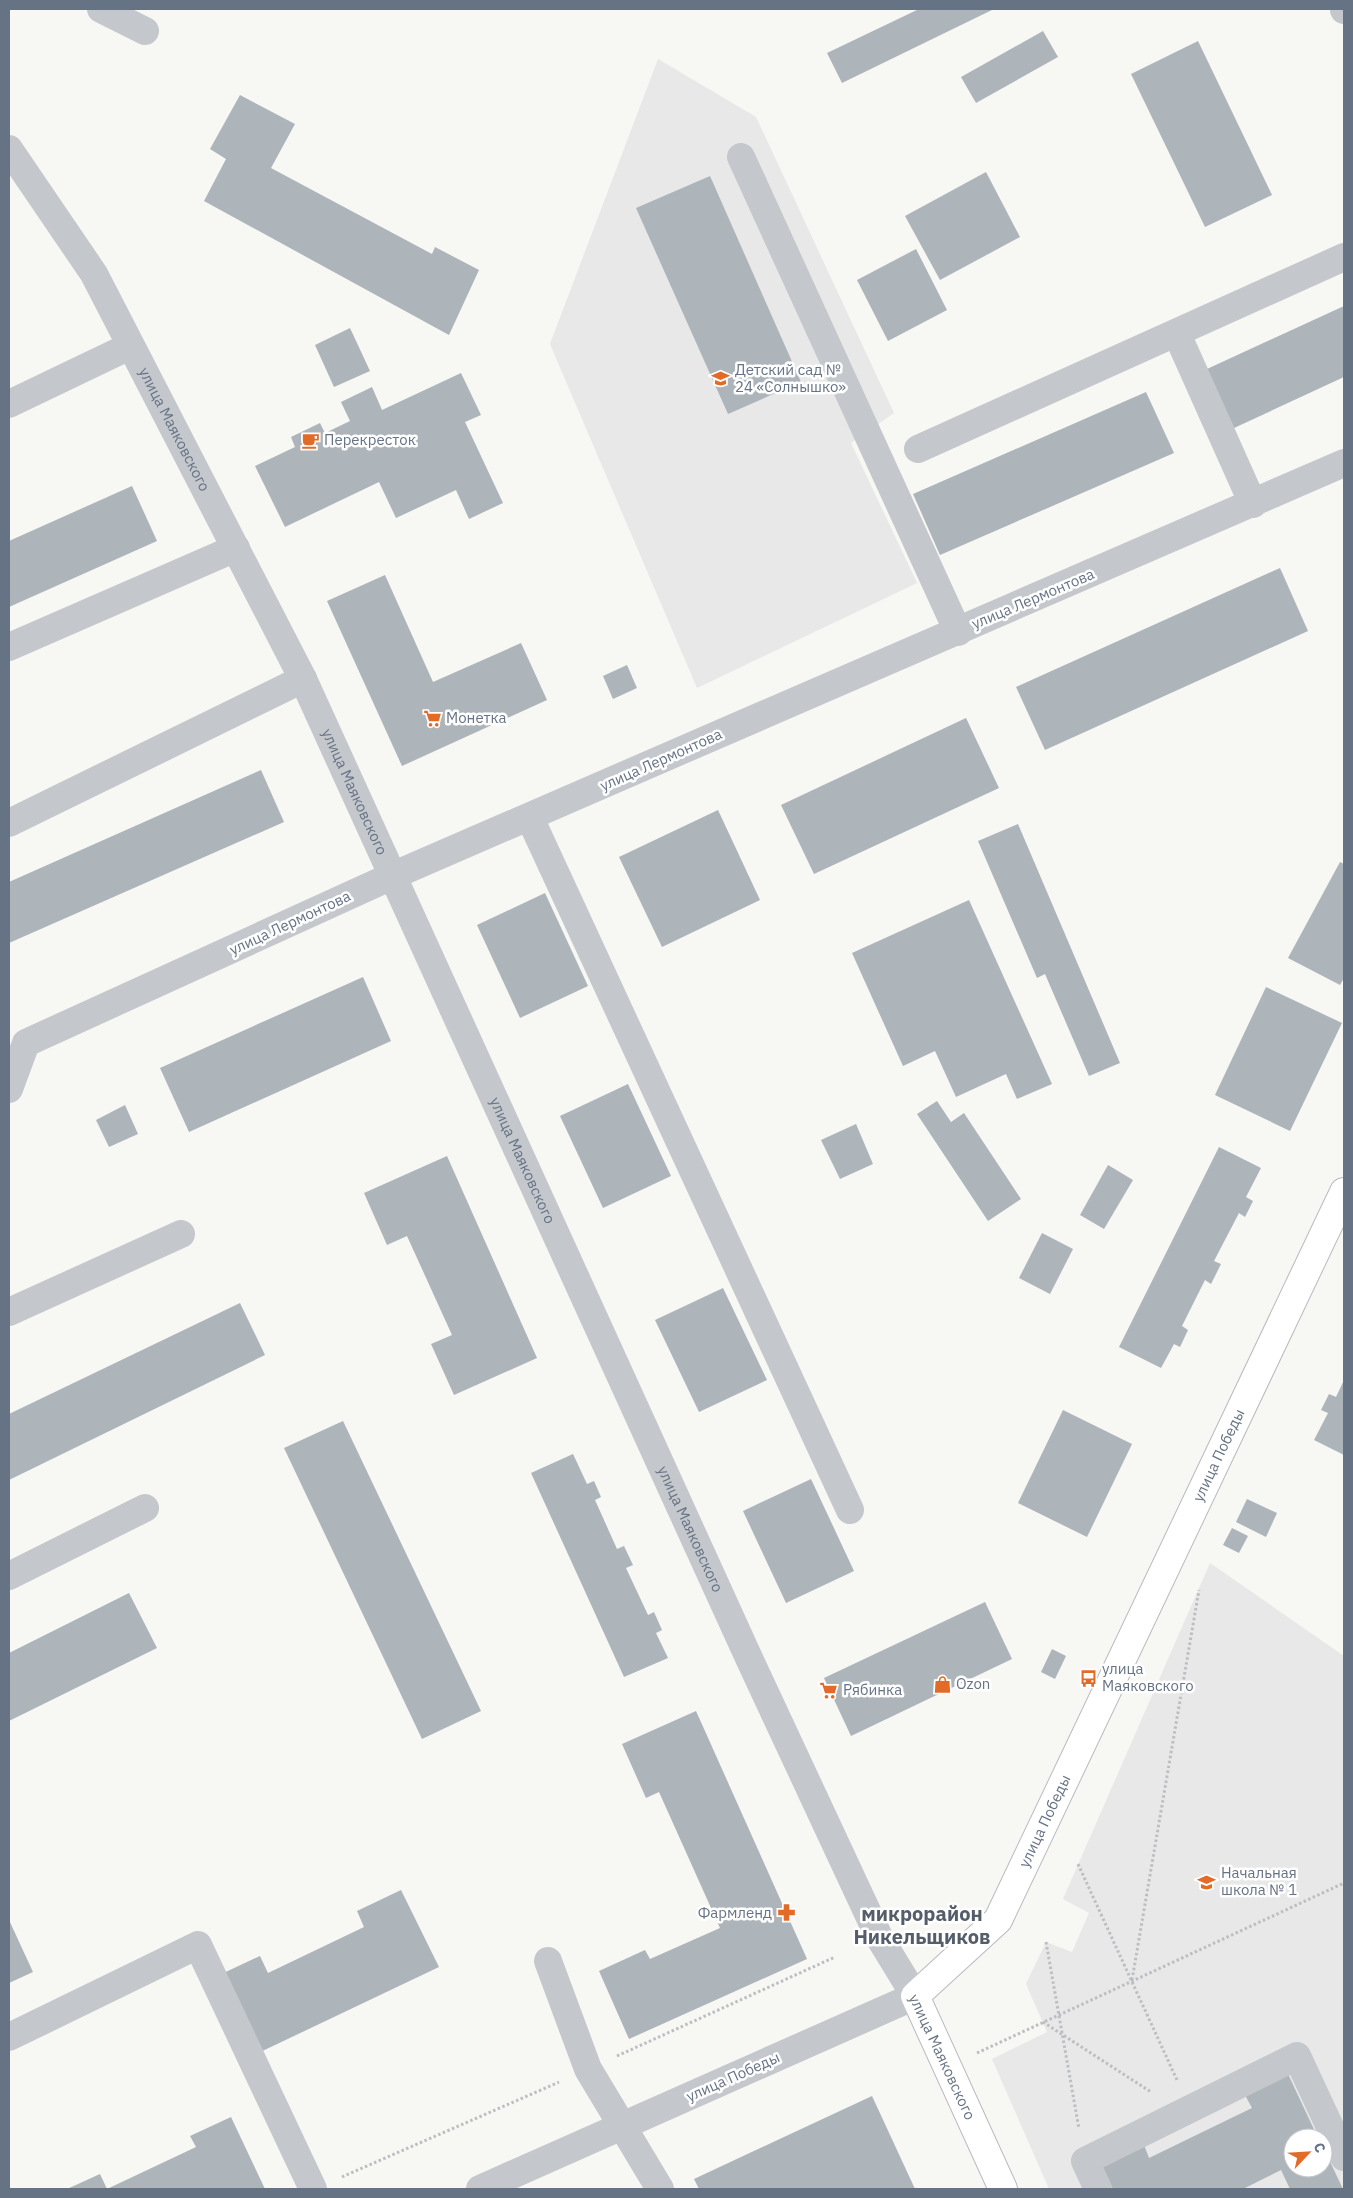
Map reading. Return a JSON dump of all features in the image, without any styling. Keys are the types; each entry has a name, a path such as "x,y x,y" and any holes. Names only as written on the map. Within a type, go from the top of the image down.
{"main road":[{"name":"улица Победы","path":"915,1996 998,1920 1344,1192"},
{"name":"улица Маяковского","path":"915,1996 1003,2189"}],"street":[{"path":"101,9 144,31"},
{"name":"улица Маяковского","path":"9,149 94,274 303,679 748,1656 875,1928 915,1996"},
{"path":"741,157 958,632"},
{"path":"918,449 1177,334 1344,257"},
{"path":"1177,334 1253,504"},
{"path":"9,404 130,346"},
{"name":"улица Лермонтова","path":"9,1089 17,1046 392,876 530,818 1344,463"},
{"path":"9,646 236,548"},
{"path":"9,823 303,679"},
{"path":"530,818 850,1510"},
{"path":"9,1312 181,1234"},
{"path":"9,1576 145,1508"},
{"path":"9,2037 198,1945 313,2189"},
{"path":"548,1961 588,2069 621,2127 660,2189"},
{"name":"улица Победы","path":"480,2189 915,1996"},
{"path":"1098,2189 1085,2160 1297,2056 1344,2157"}],"path":[{"path":"1132,1981 1199,1590"},
{"path":"1078,1864 1132,1981 1187,2110"},
{"path":"977,2053 1344,1883"},
{"path":"1046,1942 1085,2160"},
{"path":"1042,2022 1187,2110"}],"shaded area":[{"name":"Детский сад № 24 «Солнышко»","path":"658,59 756,117 894,413 851,443 917,583 697,688 550,344"},
{"name":"Начальная школа № 1","path":"1210,1563 1344,1656 1344,2189 1049,2189 992,2059 1047,2032 1026,1984 1046,1942 1072,1952 1089,1913 1063,1899"}],"building":[{"path":"919,9 994,9 842,83 827,53"},
{"path":"1043,31 1058,57 976,103 961,77"},
{"path":"1198,41 1272,195 1205,227 1131,74"},
{"path":"240,95 295,124 271,168 432,254 435,247 479,270 449,335 204,201 226,159 210,149"},
{"path":"986,172 1020,237 940,280 905,216"},
{"path":"710,176 801,382 728,414 636,208"},
{"path":"916,249 947,310 888,341 857,280"},
{"path":"1344,306 1344,377 1234,428 1207,369"},
{"path":"350,328 370,371 334,387 315,345"},
{"path":"461,373 481,415 465,422 503,503 469,519 456,490 396,518 379,482 285,527 255,466 295,447 291,437 320,423 325,433 350,421 341,402 372,387 382,410"},
{"path":"1146,392 1174,453 940,555 913,494"},
{"path":"132,486 157,541 9,607 9,541"},
{"path":"1280,568 1308,631 1045,750 1016,687"},
{"path":"385,575 433,682 521,643 547,700 402,766 327,601"},
{"path":"627,665 637,688 613,699 603,676"},
{"path":"966,718 999,788 814,874 781,805"},
{"path":"261,770 284,822 9,943 9,882"},
{"path":"718,810 760,900 662,947 619,857"},
{"path":"1018,824 1120,1063 1089,1076 1045,974 1037,978 978,841"},
{"path":"1340,862 1344,864 1344,978 1340,985 1288,958"},
{"path":"545,893 588,986 520,1018 477,925"},
{"path":"969,900 1052,1084 1017,1099 1006,1074 956,1097 935,1051 903,1066 852,953"},
{"path":"363,977 391,1041 189,1132 160,1068"},
{"path":"1266,987 1342,1023 1290,1131 1215,1095"},
{"path":"628,1084 671,1176 603,1208 560,1116"},
{"path":"937,1101 951,1122 964,1113 1021,1199 988,1221 917,1114"},
{"path":"125,1105 138,1134 109,1147 96,1120"},
{"path":"856,1124 873,1164 840,1179 821,1140"},
{"path":"1219,1147 1261,1168 1246,1197 1253,1201 1245,1217 1239,1213 1214,1261 1221,1264 1211,1284 1205,1280 1182,1326 1188,1330 1180,1347 1174,1344 1161,1368 1119,1347"},
{"path":"447,1156 537,1358 454,1395 431,1344 452,1335 407,1236 387,1245 364,1193"},
{"path":"1108,1165 1133,1180 1104,1229 1080,1215"},
{"path":"1042,1233 1073,1249 1050,1294 1019,1278"},
{"path":"723,1288 767,1380 699,1412 655,1320"},
{"path":"240,1303 265,1355 9,1480 9,1414"},
{"path":"1344,1380 1344,1455 1314,1440 1328,1413 1321,1410 1329,1394 1336,1397"},
{"path":"1063,1410 1132,1444 1087,1537 1018,1503"},
{"path":"343,1421 481,1711 422,1739 284,1448"},
{"path":"573,1454 587,1484 594,1481 601,1497 595,1500 617,1549 624,1546 633,1565 626,1568 648,1615 654,1612 662,1630 656,1633 668,1658 624,1677 531,1473"},
{"path":"811,1479 854,1571 786,1603 743,1511"},
{"path":"1247,1499 1277,1513 1266,1537 1236,1522"},
{"path":"1232,1528 1248,1536 1239,1553 1223,1545"},
{"path":"129,1593 157,1648 9,1721 9,1653"},
{"path":"985,1602 1012,1659 851,1736 824,1678"},
{"path":"1052,1649 1066,1656 1055,1679 1041,1672"},
{"path":"696,1711 807,1959 629,2039 599,1971 645,1950 650,1959 720,1928 659,1792 646,1798 622,1744"},
{"path":"401,1890 439,1967 252,2056 215,1977 260,1956 268,1973 364,1927 357,1911"},
{"path":"9,1920 33,1972 9,1983"},
{"path":"1288,2074 1313,2128 1283,2128 1283,2174 1281,2170 1243,2189 1113,2189 1101,2166 1144,2145 1149,2158 1252,2108 1245,2095"},
{"path":"872,2096 915,2189 699,2189 694,2179"},
{"path":"231,2117 265,2189 107,2189 196,2147 190,2136"},
{"path":"1333,2168 1343,2189 1290,2189 1285,2178 1333,2178"},
{"path":"100,2174 107,2189 67,2189"}],"place":[{"name":"Детский сад № 24 «Солнышко»","path":"721,379"},
{"name":"Перекресток","path":"310,440"},
{"name":"Монетка","path":"432,718"},
{"name":"улица Маяковского","path":"1088,1678"},
{"name":"Ozon","path":"942,1684"},
{"name":"Рябинка","path":"829,1690"},
{"name":"Начальная школа № 1","path":"1207,1882"},
{"name":"Фармленд","path":"786,1913"}],"district":[{"name":"микрорайон Никельщиков","path":"922,1926"}]}
